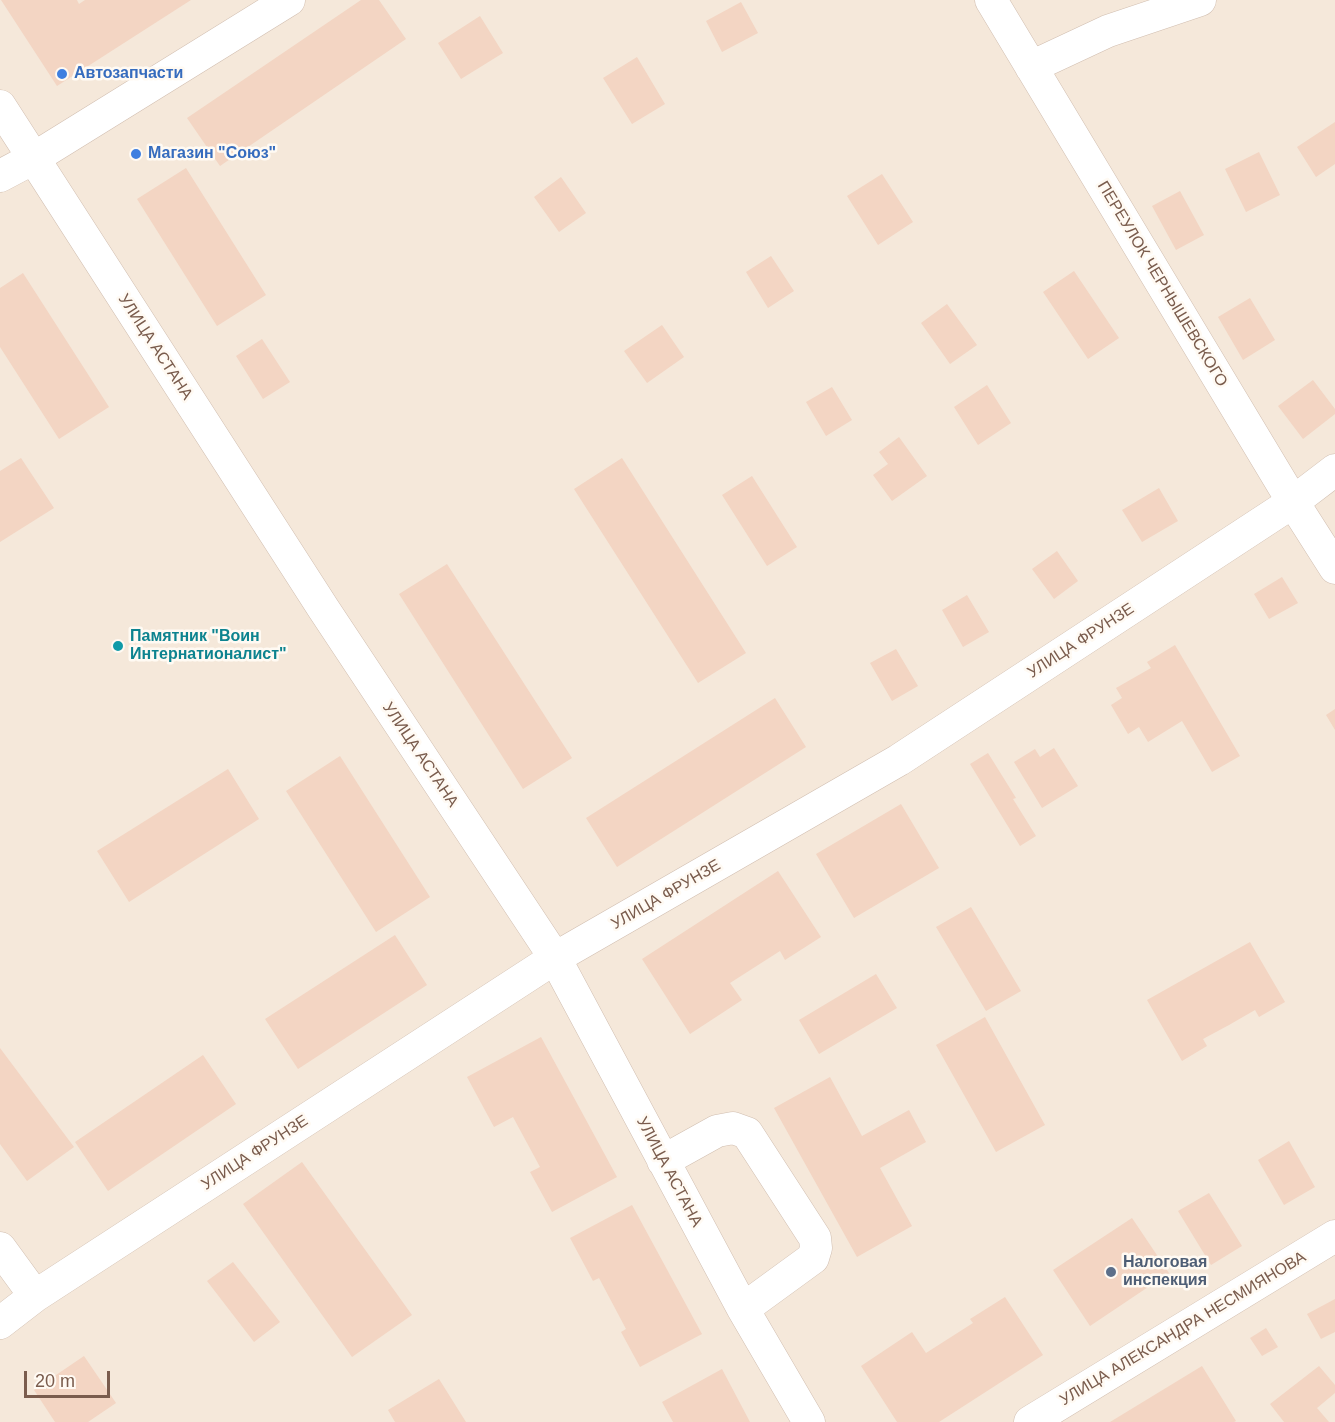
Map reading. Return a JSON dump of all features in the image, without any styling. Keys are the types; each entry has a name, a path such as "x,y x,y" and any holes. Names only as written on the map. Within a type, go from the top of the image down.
{"street":[{"path":"0,176 34,158 290,0"},
{"name":"ПЕРЕУЛОК ЧЕРНЫШЕВСКОГО","path":"991,0 1335,568"},
{"path":"1031,67 1108,31 1200,0"},
{"name":"УЛИЦА АСТАНА","path":"0,106 323,608 555,958 743,1310 809,1422"},
{"name":"УЛИЦА ФРУНЗЕ","path":"0,1323 35,1296 555,958 899,760 1293,502 1335,470"},
{"path":"663,1161 717,1131 733,1128 747,1133 815,1238 816,1248 813,1258 743,1310"},
{"name":"УЛИЦА АЛЕКСАНДРА НЕСМИЯНОВА","path":"1030,1422 1335,1236"},
{"path":"0,1248 35,1296"}],"shaded area":[{"path":"0,0 1335,0 1335,1422 0,1422"}],"building":[{"path":"1,0 77,0 79,4 85,0 191,0 57,86"},
{"path":"361,0 379,0 406,39 220,166 187,118"},
{"path":"741,2 758,33 722,52 706,21"},
{"path":"480,16 503,53 461,79 438,43"},
{"path":"637,57 665,104 632,124 603,78"},
{"path":"1335,122 1335,164 1316,177 1297,147"},
{"path":"1259,152 1280,195 1246,212 1225,169"},
{"path":"186,168 266,295 217,326 137,199"},
{"path":"882,174 913,222 878,245 847,196"},
{"path":"561,177 586,213 559,232 534,197"},
{"path":"1180,191 1204,235 1176,250 1152,206"},
{"path":"771,256 794,291 768,308 746,272"},
{"path":"1074,271 1119,338 1088,359 1043,292"},
{"path":"23,273 109,407 59,439 0,347 0,288"},
{"path":"1250,298 1275,340 1243,360 1218,317"},
{"path":"947,304 977,345 950,364 921,323"},
{"path":"662,325 684,357 647,383 624,351"},
{"path":"262,339 290,382 263,399 236,356"},
{"path":"1313,380 1335,409 1335,414 1303,439 1278,406"},
{"path":"987,385 1011,423 978,445 954,407"},
{"path":"832,387 852,420 826,436 806,402"},
{"path":"899,437 927,476 892,501 873,475 888,464 879,452"},
{"path":"21,458 54,508 0,542 0,471"},
{"path":"622,458 746,653 698,683 574,489"},
{"path":"752,476 797,547 767,566 722,495"},
{"path":"1159,488 1178,521 1142,542 1122,510"},
{"path":"1057,551 1078,581 1054,599 1032,569"},
{"path":"447,564 572,758 523,789 399,594"},
{"path":"1282,577 1298,603 1269,619 1254,594"},
{"path":"967,595 989,632 963,647 942,610"},
{"path":"1175,645 1240,756 1212,772 1182,721 1148,742 1139,727 1128,734 1111,705 1122,698 1116,688 1151,668 1147,662"},
{"path":"896,649 918,686 892,701 870,663"},
{"path":"775,698 806,747 617,867 586,818"},
{"path":"1335,709 1335,730 1326,715"},
{"path":"1054,748 1078,786 1042,808 1014,762 1035,749 1040,757"},
{"path":"988,753 1036,836 1020,846 970,764"},
{"path":"340,756 430,897 376,932 286,791"},
{"path":"228,769 259,819 129,902 97,851"},
{"path":"901,804 939,868 854,918 816,854"},
{"path":"778,871 821,937 785,960 780,951 730,983 742,1000 690,1034 642,959"},
{"path":"971,907 1021,991 986,1011 936,927"},
{"path":"395,935 427,985 298,1069 265,1019"},
{"path":"1250,942 1285,1002 1259,1017 1255,1010 1203,1039 1207,1046 1182,1061 1147,1000"},
{"path":"876,974 897,1008 819,1054 799,1020"},
{"path":"985,1017 1045,1125 996,1152 936,1045"},
{"path":"541,1037 617,1177 552,1212 530,1172 540,1167 513,1117 494,1127 467,1077"},
{"path":"0,1048 74,1147 27,1181 0,1144"},
{"path":"203,1055 236,1104 108,1191 75,1142"},
{"path":"830,1077 862,1136 909,1110 926,1142 880,1168 912,1226 857,1257 774,1108"},
{"path":"1289,1141 1315,1187 1284,1205 1258,1160"},
{"path":"302,1162 412,1315 352,1357 243,1204"},
{"path":"1209,1193 1242,1246 1211,1265 1178,1211"},
{"path":"632,1205 702,1334 640,1367 621,1332 626,1329 599,1278 593,1281 570,1238"},
{"name":"Налоговая инспекция","path":"1132,1218 1169,1273 1090,1326 1053,1270"},
{"path":"233,1262 280,1322 254,1342 207,1281"},
{"path":"1005,1297 1043,1355 939,1422 897,1422 861,1366 912,1332 926,1353 973,1323 970,1319"},
{"path":"1335,1299 1335,1332 1321,1339 1307,1314"},
{"path":"1266,1328 1278,1347 1262,1356 1250,1338"},
{"path":"84,1356 116,1403 88,1422 55,1422 34,1390"},
{"path":"1202,1366 1236,1421 1110,1422"},
{"path":"1319,1366 1335,1385 1335,1393 1317,1408 1329,1422 1284,1422 1270,1404"},
{"path":"722,1369 750,1422 673,1422 662,1402"},
{"path":"439,1379 466,1422 395,1422 388,1410"}],"place":[{"name":"Автозапчасти","path":"62,74"},
{"name":"Магазин \"Союз\"","path":"136,154"},
{"name":"Памятник \"Воин Интернатионалист\"","path":"118,646"},
{"name":"Налоговая инспекция","path":"1111,1272"}]}
